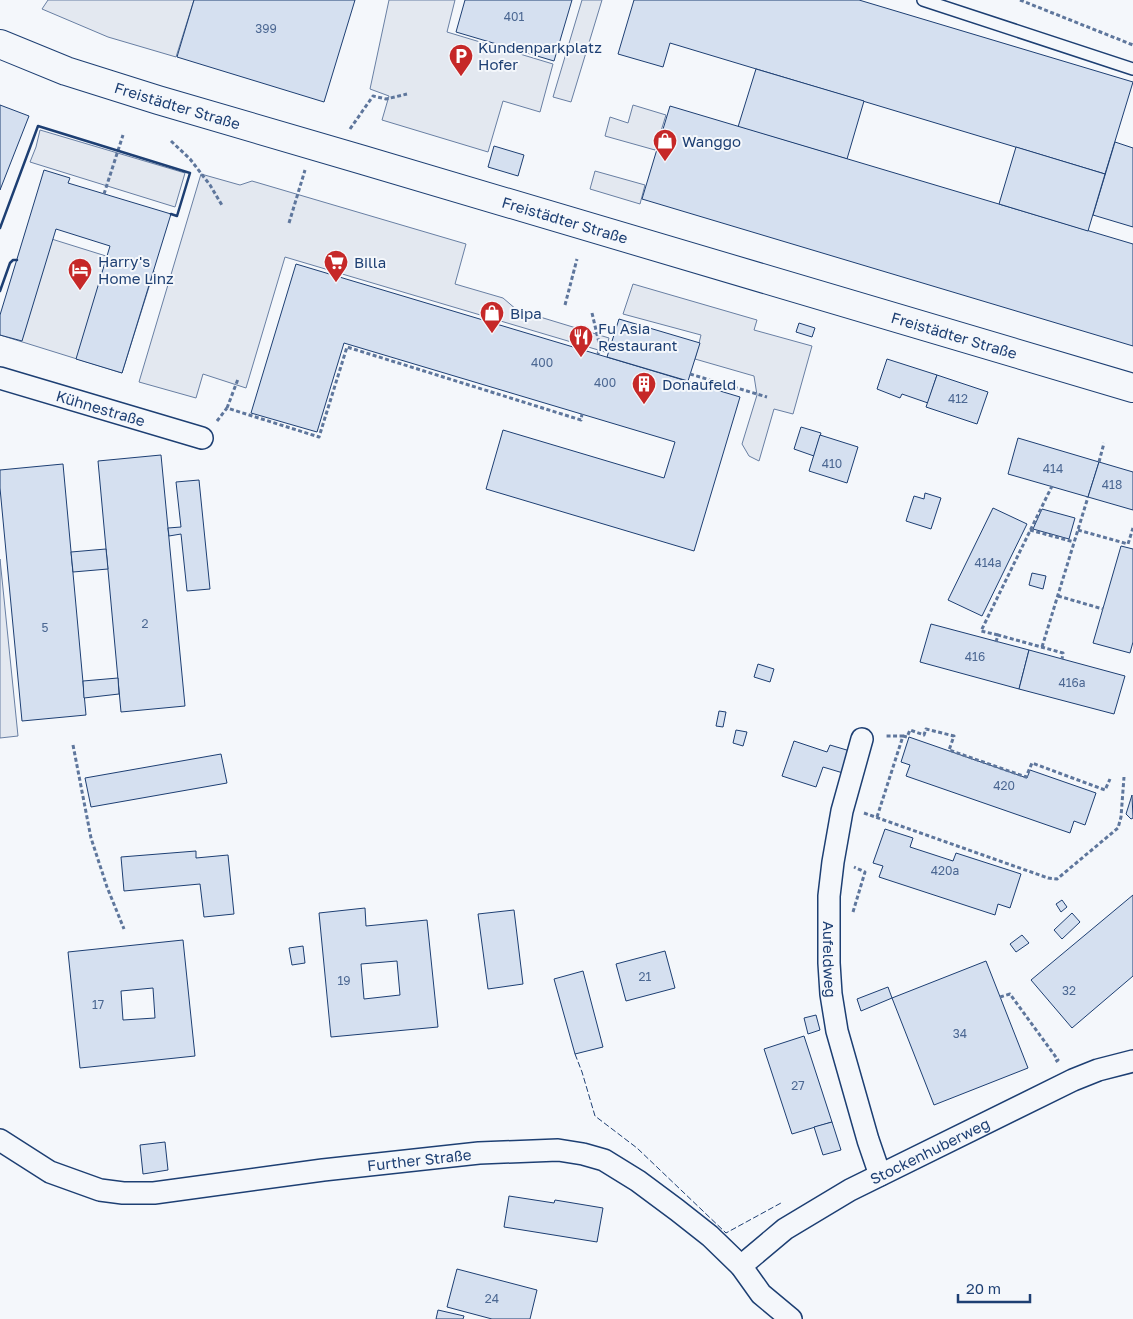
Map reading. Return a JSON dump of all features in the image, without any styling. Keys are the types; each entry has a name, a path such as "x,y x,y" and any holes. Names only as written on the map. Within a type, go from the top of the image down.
{"main road":[{"name":"Freistädter Straße","path":"0,44 66,71 158,100 1133,388"}],"street":[{"name":"Kühnestraße","path":"0,378 202,438"},
{"name":"Aufeldweg","path":"862,739 842,811 833,862 829,896 829,963 831,994 837,1031 880,1175"},
{"name":"Stockenhuberweg","path":"741,1266 785,1229 850,1190 1073,1080 1098,1070 1133,1061"},
{"name":"Further Straße","path":"0,1140 50,1172 100,1190 123,1193 154,1193 323,1170 479,1153 558,1150 583,1154 604,1160 638,1181 710,1236 741,1266 761,1294 791,1319"}],"lane":[{"path":"922,0 1133,69"}],"path":[{"path":"1020,0 1133,45"},
{"path":"347,133 373,96 386,99 407,94"},
{"path":"104,194 123,135"},
{"path":"171,141 190,159 210,185 223,207"},
{"path":"288,223 306,169"},
{"path":"565,305 577,259"},
{"path":"592,313 600,347 598,354"},
{"path":"226,408 319,437 347,347 581,420 582,414"},
{"path":"600,347 610,350"},
{"path":"690,374 767,396"},
{"path":"202,438 226,408 238,379"},
{"path":"1099,462 1104,443"},
{"path":"1052,486 981,631 1063,653 1062,659"},
{"path":"1042,647 1088,497"},
{"path":"1078,530 1128,544 1133,528"},
{"path":"1030,530 1074,542"},
{"path":"1058,596 1103,609"},
{"path":"996,642 998,635"},
{"path":"862,739 866,732 876,736 907,737 910,730 924,735 926,729 954,736 949,750 1026,777 1032,763 1105,790 1110,780"},
{"path":"877,817 904,736"},
{"path":"73,745 91,838 107,887 124,928"},
{"path":"861,812 1048,878 1057,878 1118,828 1121,817 1124,777"},
{"path":"849,866 865,872 855,908 850,916"},
{"path":"1000,997 1010,994 1058,1060 1051,1064"}],"shaded area":[{"path":"48,0 194,0 176,57 108,37 42,9"},
{"name":"Kundenparkplatz Hofer","path":"389,0 455,0 447,32 553,64 540,112 503,101 488,152 382,120 389,96 370,89"},
{"path":"582,0 602,0 571,102 553,97"},
{"path":"633,105 666,115 655,150 605,136 610,117 628,123"},
{"path":"40,130 185,173 175,207 30,162"},
{"path":"595,171 645,185 640,204 590,189"},
{"path":"201,174 240,185 252,181 466,244 455,284 503,298 517,310 609,338 605,352 285,257 246,388 203,374 196,398 139,382"},
{"path":"26,231 154,271 122,373 0,335"},
{"path":"633,284 757,320 754,330 812,346 793,414 774,409 759,461 749,456 742,444 757,395 754,376 695,359 701,335 623,314"},
{"path":"0,559 18,736 0,738"}],"building":[{"path":"194,0 355,0 324,102 177,57"},
{"path":"465,0 572,0 554,61 456,32"},
{"path":"634,0 859,0 1133,82 1105,174 670,43 663,67 618,54"},
{"path":"756,69 864,101 847,159 738,127"},
{"path":"0,105 29,116 0,190"},
{"path":"670,106 1133,244 1133,346 642,199"},
{"path":"1115,142 1133,148 1133,227 1093,215"},
{"path":"494,146 524,155 518,176 488,167"},
{"path":"1016,147 1105,174 1088,231 999,204"},
{"path":"44,170 70,178 68,183 171,214 122,373 76,359 110,246 56,229 22,341 0,335 0,315"},
{"name":"Donaufeld","path":"296,264 740,397 694,551 486,489 503,430 664,478 675,442 344,343 317,432 251,413"},
{"path":"619,319 700,343 688,381 607,357"},
{"path":"799,323 815,328 812,337 796,332"},
{"path":"887,359 937,375 928,403 902,394 900,398 877,389"},
{"path":"937,375 988,392 977,424 926,407"},
{"path":"801,427 821,433 814,456 794,449"},
{"path":"820,435 858,447 847,483 809,471"},
{"path":"1018,438 1099,462 1088,497 1008,474"},
{"path":"161,455 185,706 121,712 98,461"},
{"path":"1099,462 1133,472 1133,510 1088,497"},
{"path":"63,464 86,715 22,721 0,488 0,470"},
{"path":"199,480 210,589 187,591 181,534 169,536 168,528 181,527 176,482"},
{"path":"925,493 941,498 931,529 906,521 914,496 924,499"},
{"path":"993,508 1027,524 982,616 948,600"},
{"path":"1042,509 1075,518 1069,539 1033,529"},
{"path":"1121,546 1133,549 1133,642 1130,653 1093,643"},
{"path":"106,549 108,569 73,572 71,552"},
{"path":"1032,573 1046,576 1043,589 1029,585"},
{"path":"931,624 1029,650 1019,689 920,662"},
{"path":"1029,650 1125,676 1114,714 1019,689"},
{"path":"758,664 774,669 770,682 754,677"},
{"path":"118,678 119,694 84,698 83,681"},
{"path":"719,711 726,712 723,727 716,726"},
{"path":"736,730 747,732 743,746 733,743"},
{"path":"909,737 1027,778 1030,770 1096,793 1085,825 1074,821 1070,833 906,776 910,765 901,762"},
{"path":"794,741 827,752 830,745 850,751 843,773 823,767 816,787 782,776"},
{"path":"221,754 227,783 91,807 85,778"},
{"path":"1132,795 1133,818 1131,819 1126,814"},
{"path":"885,829 913,838 910,847 953,861 956,853 1021,874 1010,908 998,904 995,915 879,877 883,866 873,863"},
{"path":"196,851 196,858 228,855 234,914 204,917 200,884 124,891 121,857"},
{"path":"1133,895 1133,976 1072,1028 1031,980"},
{"path":"1062,900 1067,907 1061,912 1056,904"},
{"path":"365,908 366,926 427,920 438,1027 331,1037 319,913","holes":["397,961 400,995 364,999 361,964"]},
{"path":"514,910 523,984 488,989 478,914"},
{"path":"1072,913 1080,922 1062,939 1054,930"},
{"path":"1022,935 1029,943 1016,952 1010,944"},
{"path":"183,940 195,1056 80,1068 68,952","holes":["153,988 155,1018 123,1020 121,991"]},
{"path":"303,946 305,963 292,965 289,948"},
{"path":"665,951 675,988 626,1001 616,964"},
{"path":"986,961 1028,1068 934,1105 892,998"},
{"path":"583,971 603,1047 575,1054 554,979"},
{"path":"888,987 892,998 861,1011 857,999"},
{"path":"816,1015 820,1030 808,1034 804,1018"},
{"path":"804,1036 832,1122 792,1134 764,1049"},
{"path":"832,1122 841,1150 823,1155 814,1127"},
{"path":"165,1142 168,1170 143,1174 140,1145"},
{"path":"509,1196 554,1203 555,1200 603,1208 597,1242 504,1227"},
{"path":"457,1269 537,1290 530,1319 492,1319 447,1307"},
{"path":"438,1310 464,1316 463,1319 436,1319"}],"fence":[{"path":"575,1054 595,1116 637,1148 726,1233 781,1203"}],"wall":[{"path":"0,228 38,126 190,173 177,216 171,214"},
{"path":"0,291 10,263 13,260 17,260"}],"place":[{"name":"Kundenparkplatz Hofer","path":"461,77"},
{"name":"Wanggo","path":"665,162"},
{"name":"Billa","path":"336,283"},
{"name":"Harry's Home Linz","path":"80,291"},
{"name":"Bipa","path":"492,334"},
{"name":"Fu Asia Restaurant","path":"581,358"},
{"name":"Donaufeld","path":"644,405"}]}
